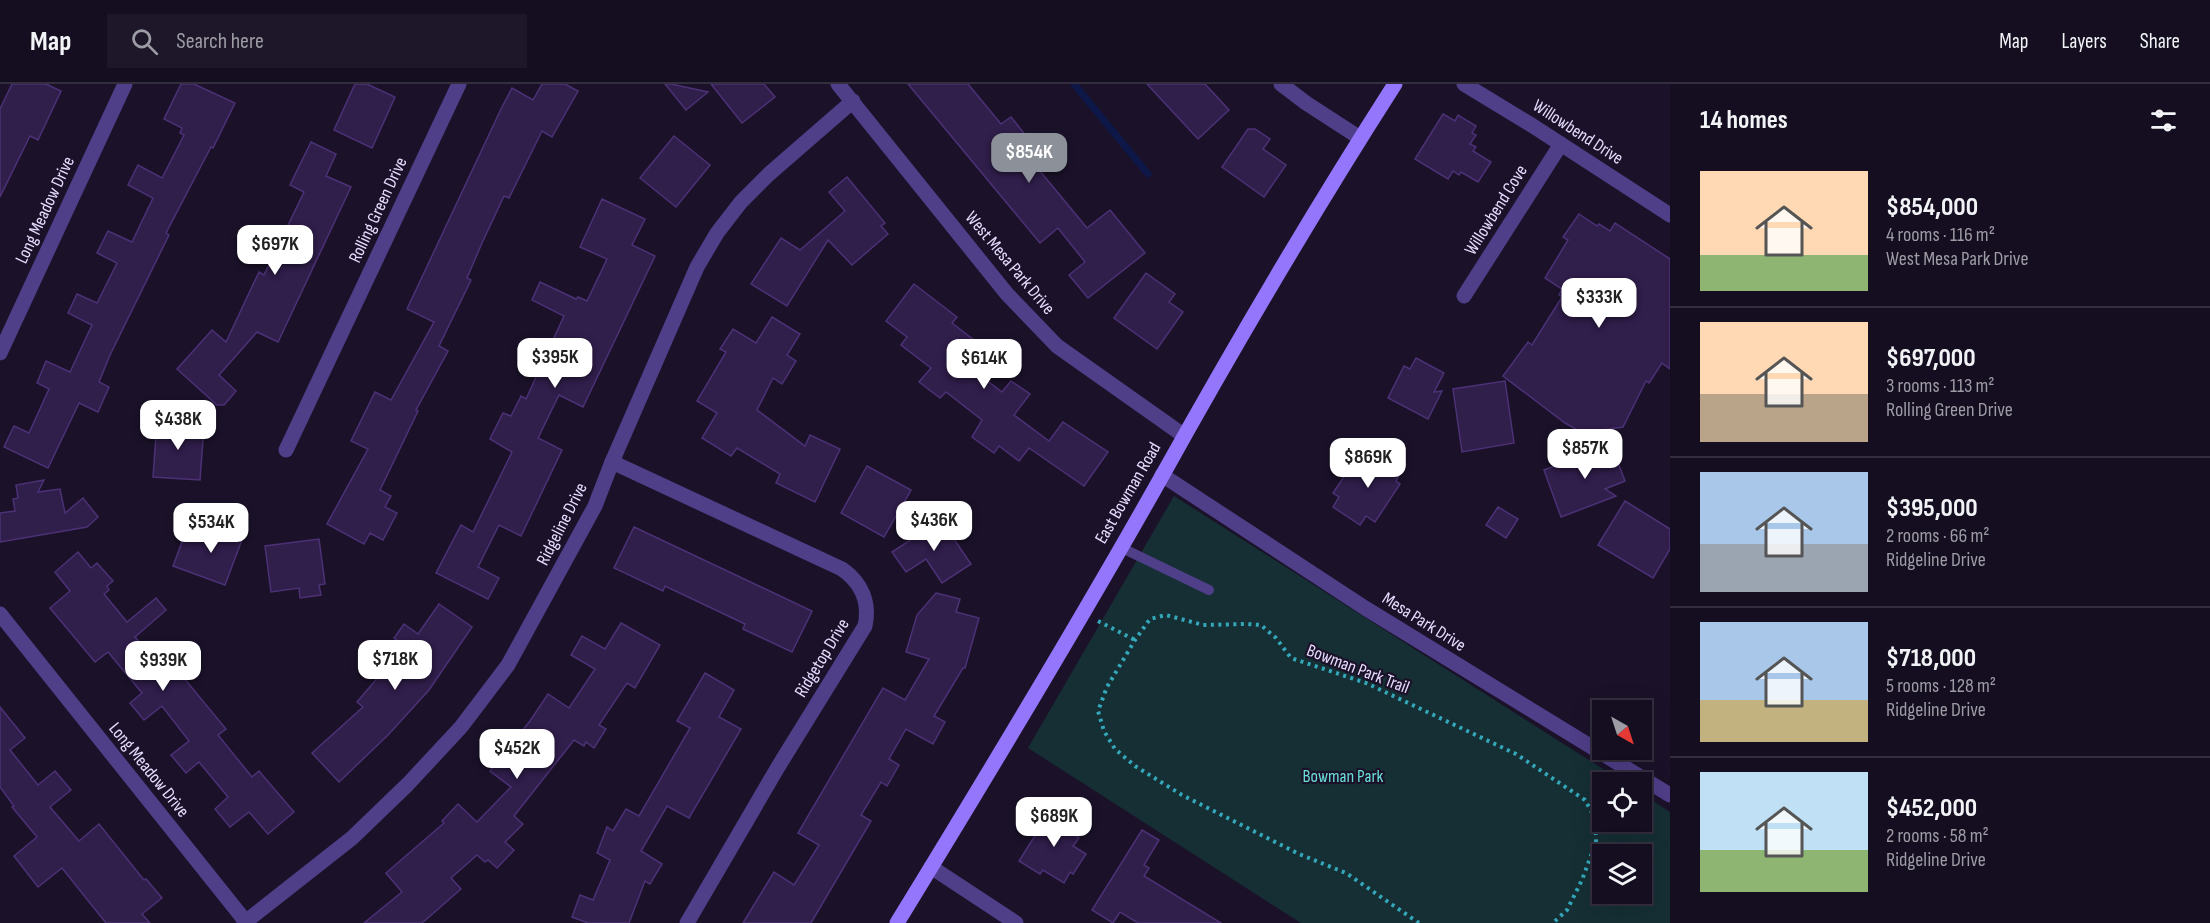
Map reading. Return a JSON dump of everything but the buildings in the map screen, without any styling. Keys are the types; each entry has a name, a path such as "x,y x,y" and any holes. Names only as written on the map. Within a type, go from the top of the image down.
{"street":[{"name":"Long Meadow Drive","path":"0,353 125,84"},
{"name":"Rolling Green Drive","path":"286,450 459,84"},
{"name":"West Mesa Park Drive","path":"838,84 1036,326 1058,346 1184,435"},
{"path":"1281,84 1360,138"},
{"name":"East Bowman Road","path":"897,923 1020,720 1184,435 1360,138 1395,84"},
{"name":"Willowbend Drive","path":"1464,84 1670,215"},
{"name":"Ridgeline Drive","path":"245,922 352,838 408,784 461,727 508,665 596,506 612,462 697,267 717,233 741,202 769,174 853,101"},
{"name":"Willowbend Cove","path":"1464,296 1561,144"},
{"name":"Ridgetop Drive","path":"612,462 843,569 853,576 866,598 865,627 778,767 687,923"},
{"name":"Mesa Park Drive","path":"1162,475 1365,608 1670,795"},
{"name":"Long Meadow Drive","path":"0,614 245,922"},
{"path":"931,867 1016,923"}],"lane":[{"path":"1120,547 1209,590"}],"path":[{"path":"1082,612 1135,640"},
{"name":"Bowman Park Trail","path":"1419,923 1346,873 1299,855 1182,795 1135,766 1115,749 1104,731 1098,711 1107,687 1150,619 1166,615 1203,625 1261,625 1276,638 1291,658 1366,683 1516,754 1585,800 1595,818 1596,842 1582,880 1567,910 1553,923"}],"green space":[{"name":"Bowman Park","path":"1174,496 1608,772 1592,772 1592,832 1652,832 1652,800 1670,812 1670,923 1301,923 1028,748"}],"waterway":[{"path":"1074,84 1148,174"}]}
